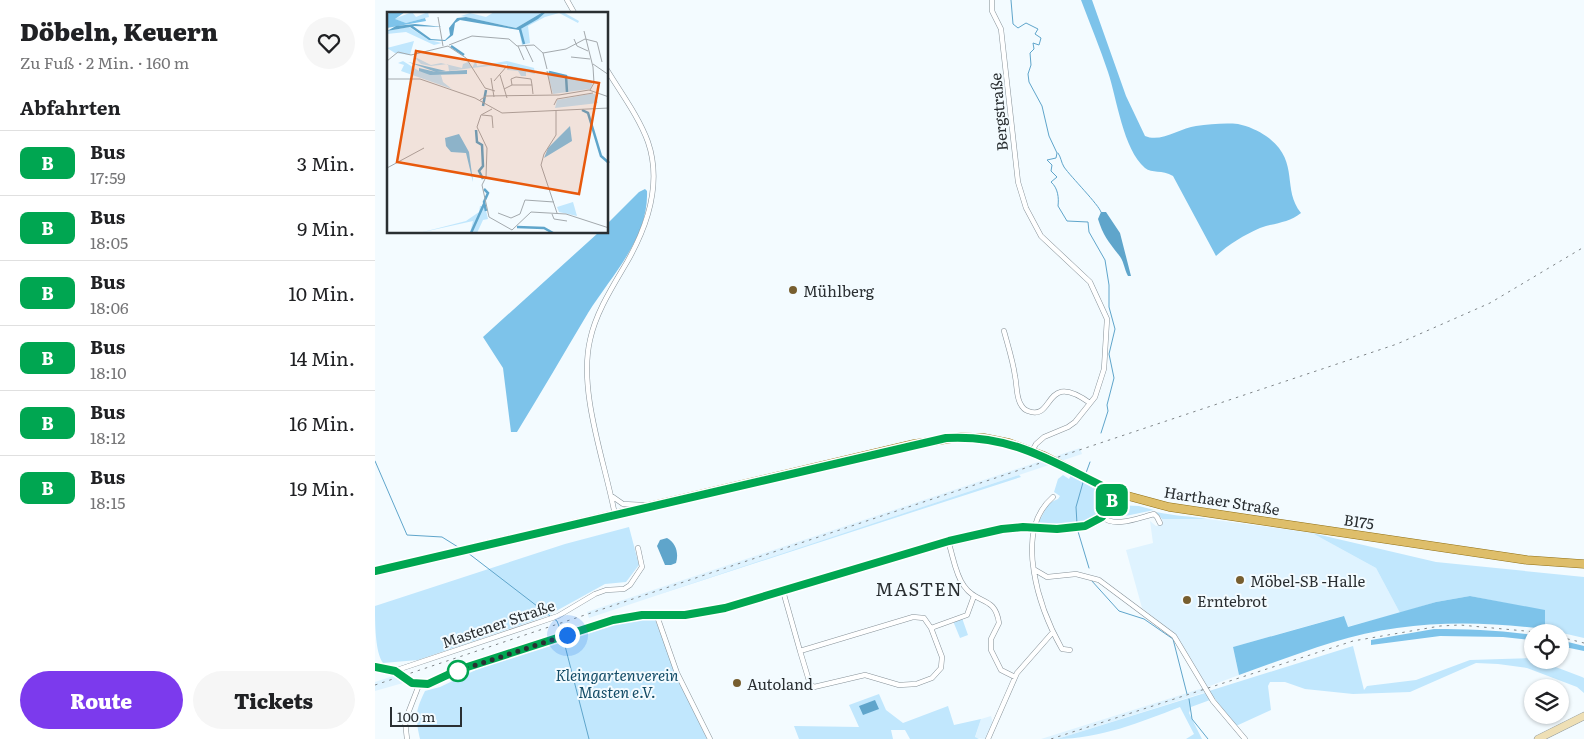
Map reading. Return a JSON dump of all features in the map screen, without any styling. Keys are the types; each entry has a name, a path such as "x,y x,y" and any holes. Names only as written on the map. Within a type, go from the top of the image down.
{"main road":[{"name":"Harthaer Straße","path":"375,571 946,438 984,438 1009,443 1032,451 1117,493 1169,507 1324,530"},
{"name":"B175","path":"1324,530 1527,560 1584,564"}],"street":[{"path":"567,0 574,12"},
{"name":"Bergstraße","path":"993,0 993,11 1001,29 1018,182 1026,208 1047,242 1082,272 1090,282 1107,319 1103,377 1090,403 1068,428 1044,437 1036,444 1032,451"},
{"path":"609,73 647,141 652,182 650,209 642,234 596,320 587,359 589,395 615,514"},
{"path":"1004,330 1014,368 1018,400 1023,408 1031,412 1040,411 1057,393 1065,390 1075,393 1090,403"},
{"path":"1088,479 1105,500 1106,512"},
{"path":"375,666 395,671 412,683 419,685 435,682 458,670 621,618 697,613 783,591 949,541 1002,529 1077,528 1093,524 1106,512 1117,493"},
{"path":"611,496 623,504 662,504"},
{"path":"1053,497 1047,502 1031,536 1035,570 1042,603 1062,649 1070,650"},
{"name":"Harthaer Straße","path":"1102,517 1111,522 1118,522 1153,514 1157,516 1159,523"},
{"path":"949,541 960,580 974,596 989,602 996,610 999,623 991,639 991,650 1001,670 1015,677"},
{"name":"Mastener Straße","path":"395,671 550,620 605,590 624,589 630,586 642,567 638,548"},
{"path":"1035,570 1047,577 1076,574 1099,580 1171,634 1213,701 1245,739"},
{"path":"783,591 800,651 810,684 813,688 865,675 890,683 916,684 932,678 941,668 942,657 931,628 924,618 913,616 800,651"},
{"path":"931,628 967,615 974,596"},
{"path":"659,616 658,619 677,673 710,739"},
{"path":"988,739 1015,677 1053,632"},
{"path":"407,739 405,721 419,685"},
{"path":"1537,739 1584,716"}],"shaded area":[{"path":"1081,0 1092,0 1126,96 1145,136 1157,138 1190,127 1217,124 1238,124 1257,131 1277,145 1283,155 1287,165 1295,204 1301,213 1291,219 1260,228 1248,234 1216,256 1173,176 1148,170 1137,160 1131,149 1108,72"},
{"path":"645,189 647,191 646,208 642,225 627,256 588,313 517,432 511,432 503,368 483,337 597,234 609,234 609,222 639,192"},
{"path":"1101,212 1106,212 1120,233 1131,276 1128,276 1122,259 1102,229 1098,219"},
{"path":"1080,448 1082,454 589,618 587,612"},
{"path":"1162,519 1208,519 1312,533 1376,568 1400,613 1347,627 1343,616 1233,647 1239,675 1207,687 1209,691 1057,739 1041,739 1206,687 1177,636 1142,608 1126,550 1153,543 1150,521 1156,526 1163,524"},
{"path":"667,538 675,545 677,552 676,563 671,565 665,565 657,546 660,540"},
{"path":"1470,596 1545,610 1545,624 1524,624 1524,627 1434,624 1377,631 1337,641 1239,675 1233,647 1344,616 1348,627 1436,602"},
{"path":"1434,629 1483,630 1524,634 1524,639 1440,636 1371,645 1371,640"},
{"path":"1569,642 1584,646 1584,651 1569,648"},
{"path":"393,676 403,683 375,691 375,682"},
{"path":"875,700 879,709 863,715 859,706"},
{"path":"991,716 993,723 986,739 975,738 981,719"}],"green space":[{"path":"1019,475 1021,477 654,596"},
{"path":"1063,475 1069,479 1071,475 1098,492 1103,502 1100,514 1094,520 1076,525 1037,525 1049,503 1060,496 1054,492 1058,479"},
{"path":"1115,505 1139,506 1154,510 1116,518 1111,514"},
{"path":"1156,512 1169,514 1208,519 1162,519"},
{"path":"629,527 639,565 626,582 605,584 547,616 418,660 383,663 380,658 375,628 375,606 565,544"},
{"path":"1312,533 1436,562 1584,577 1584,638 1569,635 1569,624 1545,624 1545,611 1470,596 1436,602 1400,613 1376,568"},
{"path":"962,618 968,635 960,638 953,621"},
{"name":"Kleingartenverein Masten e.V.","path":"655,619 676,674 707,739 420,739 417,714 425,691 440,687 482,667 614,624"},
{"path":"1353,646 1364,690 1367,686 1416,680 1470,660 1524,658 1524,668 1476,663 1410,692 1353,694 1305,689 1285,682 1270,682 1268,686 1271,710 1236,726 1209,691"},
{"path":"1530,669 1561,669 1584,678 1584,693 1577,687 1569,684 1569,679 1556,679"},
{"path":"1205,693 1210,700 1191,707 1189,713 1202,739 1186,739 1194,734 1180,707 1135,724 1104,733 1057,739"},
{"path":"879,694 886,710 903,723 948,706 954,725 981,719 975,737 979,739 910,739 905,730 891,730 893,739 799,739 794,726 859,727 849,705"}],"waterway":[{"path":"1011,0 1013,24 1018,28 1026,23 1038,29 1035,34 1041,38 1039,45 1033,43 1034,49 1030,53 1031,65 1028,74 1029,82 1042,106 1049,136 1057,153 1056,158 1047,160 1052,165 1051,171 1057,177 1051,182 1057,193 1058,206 1067,221 1088,222 1089,232 1105,260 1109,285 1109,307 1115,329 1109,354 1114,378 1107,405 1108,411 1101,433"},
{"path":"1058,153 1064,167 1101,212"},
{"path":"375,461 407,535 442,537 458,547"},
{"path":"1086,473 1090,462"},
{"path":"1077,524 1076,507 1084,479"},
{"path":"1077,528 1089,568"},
{"path":"468,553 550,616"},
{"path":"1091,580 1119,611 1144,619 1173,639 1187,694"},
{"path":"554,619 557,621 562,634"},
{"path":"563,638 589,739"},
{"path":"1189,699 1192,719 1208,739"}],"railway":[{"path":"375,685 1397,344 1490,303 1584,247"},
{"path":"1051,739 1353,641 1440,626 1460,625 1524,631"},
{"path":"1569,639 1584,643"}],"bus line":[{"name":"B","path":"375,571 946,438 984,438 1022,447 1117,493 1106,512 1093,524 1057,529 1023,527 976,534 725,608 685,615 629,616 458,670 428,684 419,685 412,683 395,671 385,667 375,667"}],"place":[{"name":"Mühlberg","path":"793,290"},
{"name":"Möbel-SB -Halle","path":"1240,580"},
{"name":"Erntebrot","path":"1187,600"},
{"name":"Autoland","path":"737,683"}],"district":[{"name":"MASTEN","path":"919,588"}],"route":[{"path":"458,671 567,635"}]}
